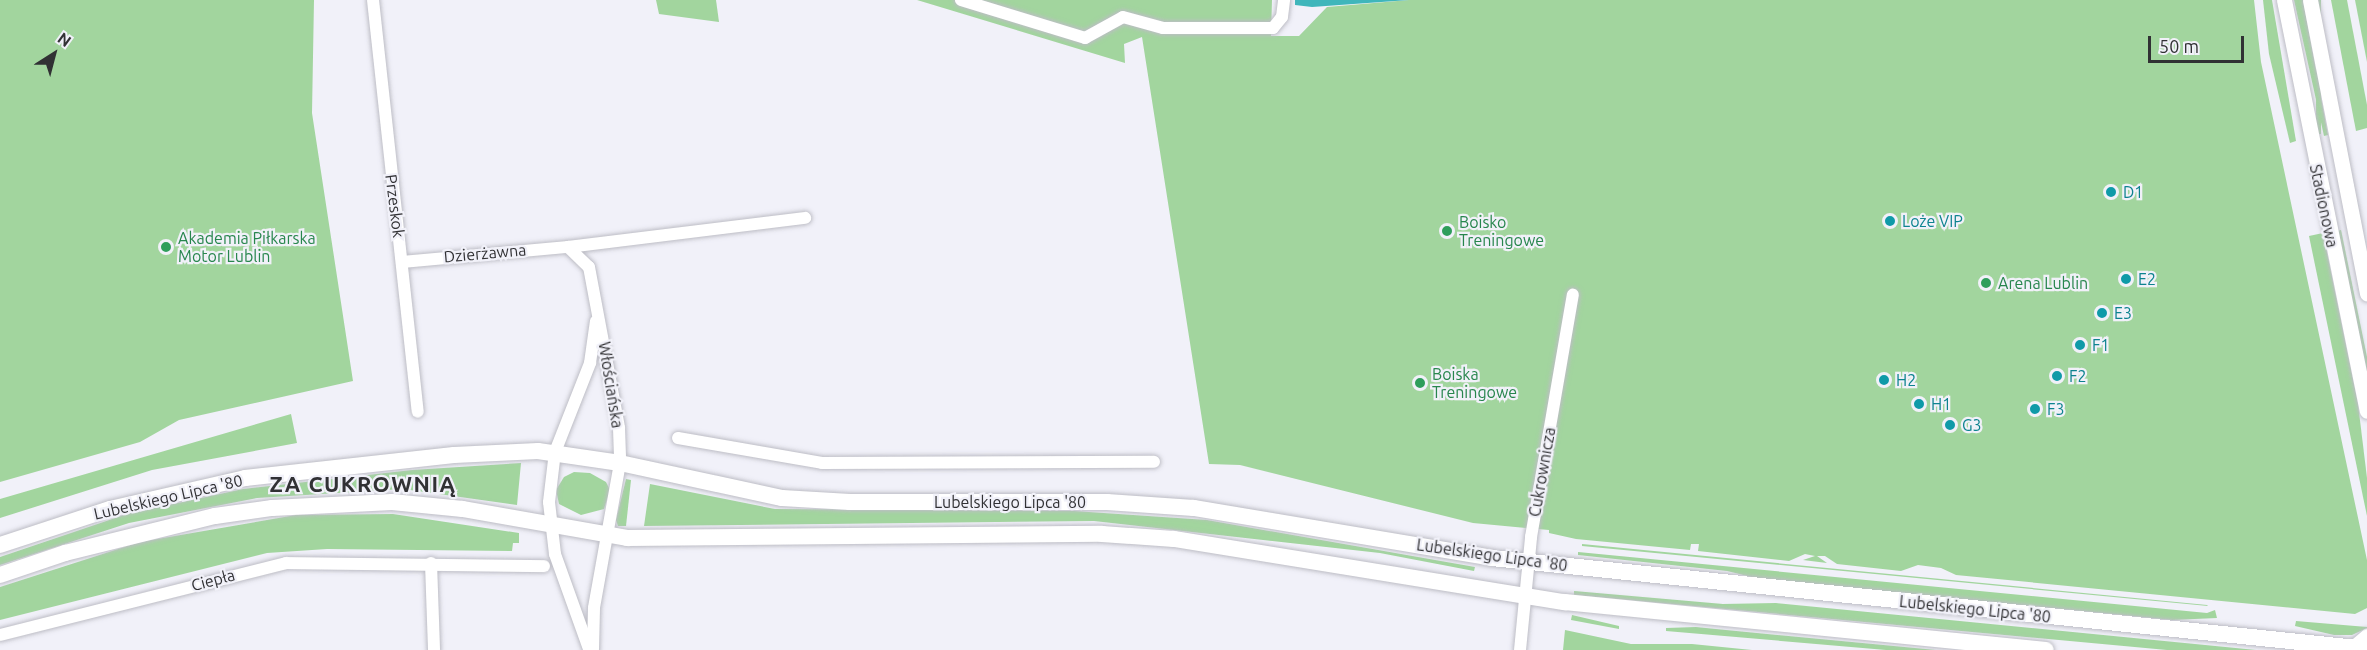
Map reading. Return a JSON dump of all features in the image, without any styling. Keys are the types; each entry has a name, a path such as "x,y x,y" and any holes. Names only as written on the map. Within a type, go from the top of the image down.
{"main road":[{"name":"Lubelskiego Lipca '80","path":"0,545 110,509 245,478 454,455 555,452 620,463 782,498 850,502 1107,501 1194,508 1527,562 2363,644"},
{"name":"Lubelskiego Lipca '80","path":"0,575 142,532 272,508 392,502 549,524 608,536 734,539 825,534 1102,534 1275,553 1462,588 1522,596 2046,650"}],"street":[{"name":"Przeskok","path":"373,0 418,412"},
{"path":"961,0 1085,38 1124,17 1163,28 1273,28 1282,17 1283,2"},
{"name":"Stadionowa","path":"2284,0 2367,411"},
{"name":"Stadionowa","path":"2310,0 2367,294"},
{"name":"Dzierżawna","path":"402,262 568,247 805,218"},
{"name":"Włościańska","path":"568,247 589,267 616,406 620,463 608,536"},
{"name":"Cukrownicza","path":"1520,650 1522,596 1527,562 1573,295"},
{"name":"Włościańska","path":"549,524 555,452 590,363 597,308"},
{"path":"678,438 822,463 1154,462"},
{"path":"549,524 555,554 591,650"},
{"path":"591,650 594,608 608,536"},
{"name":"Ciepła","path":"0,635 286,563 431,563"},
{"path":"434,650 431,563 544,566"}],"green space":[{"name":"Akademia Piłkarska Motor Lublin","path":"0,0 314,0 312,113 353,381 179,420 140,442 0,482"},
{"path":"656,0 716,0 719,22 659,14"},
{"path":"917,0 1272,0 1271,36 1299,36 1327,7 1409,0 2254,0 2261,62 2367,560 2367,608 2355,614 1956,575 1941,568 1918,565 1901,571 1837,564 1825,556 1817,556 1827,563 1803,560 1815,556 1805,554 1789,561 1698,551 1699,544 1691,544 1690,550 1576,539 1549,533 1549,530 1473,523 1240,465 1209,464 1142,37 1124,44 1125,63"},
{"path":"2263,0 2272,0 2296,141 2290,143 2269,54"},
{"path":"2294,0 2303,0 2328,135 2324,136"},
{"path":"2316,0 2321,0 2321,134 2316,134"},
{"path":"2331,0 2347,0 2367,105 2367,128 2356,131"},
{"path":"2355,0 2367,0 2367,62"},
{"path":"2341,230 2367,357 2367,378 2337,231"},
{"path":"2323,233 2358,404 2367,478 2367,516 2309,236"},
{"path":"291,414 297,443 152,470 0,518 0,499"},
{"path":"521,463 517,505 403,489 257,498 129,523 0,565 0,557 127,514 243,489 412,470"},
{"path":"574,472 590,473 606,482 610,490 604,509 581,515 559,504 556,490 564,477"},
{"path":"626,479 631,480 626,526 618,526 616,520"},
{"path":"650,484 775,509 1074,511 1207,520 1475,567 1474,571 1380,553 1094,521 644,526"},
{"path":"393,514 519,533 519,543 513,543 512,551 327,549 267,553 0,620 0,587 140,542 296,515"},
{"path":"1582,544 2207,605 2208,606 1582,546"},
{"path":"1578,552 2207,613 2215,610 2217,618 2172,620 1760,579 1727,571 1578,555"},
{"path":"1574,591 1723,604 1776,603 2256,650 2167,650 1574,595"},
{"path":"1572,615 1619,626 1619,629 1571,620"},
{"path":"2296,621 2367,628 2352,635 2334,635 2295,626"},
{"path":"1696,627 1936,650 1886,650 1666,631 1666,628"},
{"path":"1565,630 1631,644 1692,644 1752,650 1563,650"}],"water":[{"path":"1295,0 1409,0 1312,7 1295,5"}],"place":[{"name":"D1","path":"2111,192"},
{"name":"Loże VIP","path":"1890,221"},
{"name":"Boisko Treningowe","path":"1447,231"},
{"name":"Akademia Piłkarska Motor Lublin","path":"166,247"},
{"name":"E2","path":"2126,279"},
{"name":"Arena Lublin","path":"1986,283"},
{"name":"E3","path":"2102,313"},
{"name":"F1","path":"2080,345"},
{"name":"F2","path":"2057,376"},
{"name":"H2","path":"1884,380"},
{"name":"Boiska Treningowe","path":"1420,383"},
{"name":"H1","path":"1919,404"},
{"name":"F3","path":"2035,409"},
{"name":"G3","path":"1950,425"}],"district":[{"name":"ZA CUKROWNIĄ","path":"363,484"}]}
